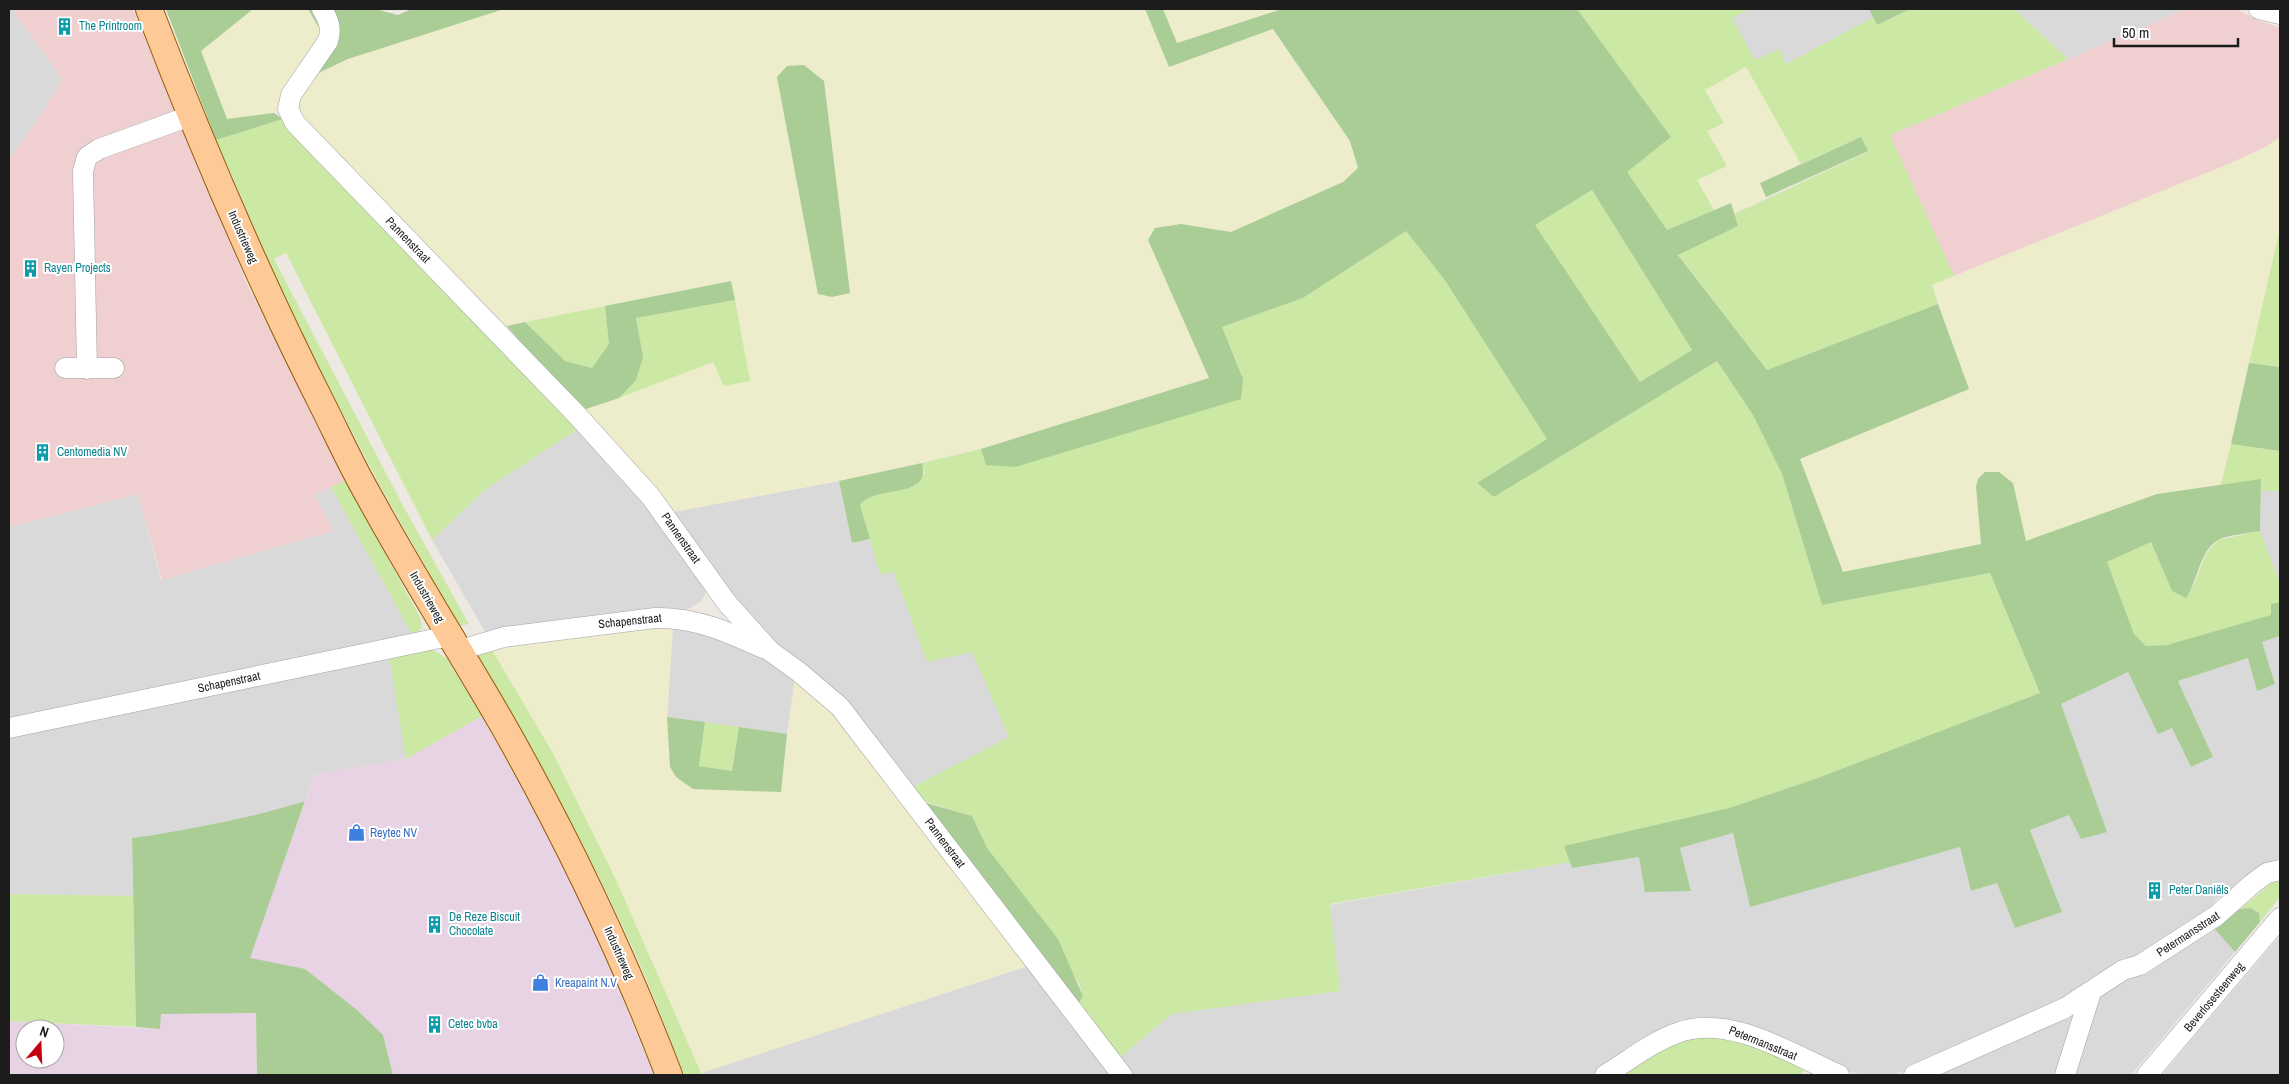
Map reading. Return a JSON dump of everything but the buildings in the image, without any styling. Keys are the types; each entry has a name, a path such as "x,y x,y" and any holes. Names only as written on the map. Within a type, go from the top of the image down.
{"main road":[{"name":"Industrieweg","path":"149,9 190,116 288,337 369,496 453,644 513,744 590,891 647,1017 669,1075"}],"street":[{"name":"Pannenstraat","path":"322,9 330,23 330,34 328,41 291,95 288,110 295,123 577,415 651,497 726,603 770,651 799,672 840,707 1122,1075"},
{"path":"2259,9 2280,14"},
{"path":"87,369 83,171 87,157 99,149 190,116"},
{"path":"65,368 114,368"},
{"name":"Schapenstraat","path":"9,728 453,644 655,618 677,617 722,630 770,651"},
{"name":"Petermansstraat","path":"1914,1075 2066,1008 2123,970 2140,965 2216,916 2267,873 2280,870"},
{"name":"Beverlosesteenweg","path":"2147,1075 2280,918"},
{"path":"2065,1075 2091,992"},
{"name":"Petermansstraat","path":"1605,1075 1675,1033 1699,1027 1713,1026 1741,1032 1809,1069 1839,1075"}],"shaded area":[{"path":"9,9 12,9 62,79 42,113 9,160"},
{"path":"12,9 133,9 247,284 345,481 314,494 333,531 162,580 138,494 9,527 9,160 42,113 62,79"},
{"path":"1750,9 1869,9 1874,17 1786,64 1755,60 1731,18"},
{"path":"2014,9 2186,9 2068,59"},
{"path":"2186,9 2237,9 2255,19 2280,28 2280,137 2266,147 2231,163 1954,276 1890,135"},
{"path":"581,427 611,458 704,580 706,591 704,597 699,603 686,610 669,613 487,635 432,540 486,489"},
{"path":"839,481 852,543 870,539 880,574 894,572 927,661 972,651 1009,737 911,788 742,611 673,512"},
{"path":"331,487 414,638 9,721 9,527 138,494 161,580 333,531 314,493"},
{"path":"2261,491 2280,491 2280,583 2260,531"},
{"path":"673,626 698,631 765,658 795,677 787,734 667,717"},
{"path":"2280,636 2280,860 2215,900 2212,912 2135,961 2123,958 2067,994 2064,1002 1909,1071 1889,1075 1864,1075 1665,1032 1593,1075 1129,1075 1117,1060 1172,1014 1340,991 1330,905 1570,862 1572,868 1639,857 1691,890 1680,848 1733,833 1750,907 1960,847 1971,891 1997,883 2015,928 2061,912 2030,830 2069,814 2106,831 2061,704 2128,672 2158,733 2172,728 2191,767 2213,757 2178,681 2248,658 2275,684 2262,642"},
{"path":"389,656 406,759 315,774 305,801 266,814 220,824 132,838 133,896 9,894 9,734"},
{"path":"482,716 539,820 589,919 654,1075 393,1075 383,1035 249,959 315,774 406,759"},
{"path":"2212,926 2235,952 2131,1075 2070,1075 2095,1004 2099,1002 2101,996"},
{"path":"2280,936 2280,1075 2162,1075 2198,1032"},
{"path":"1031,965 1115,1075 702,1075 701,1073"},
{"path":"256,1013 257,1075 9,1075 9,1021 15,1021 15,1069 65,1069 65,1024 159,1029 160,1014"},
{"path":"2066,1014 2077,1017 2060,1075 1929,1075"}],"green space":[{"path":"166,9 253,9 201,51 227,119 274,113 283,119 216,140"},
{"path":"253,9 308,9 318,26 327,24 274,113 227,119 201,51"},
{"path":"308,9 375,9 398,15 412,9 504,9 348,59 314,75 335,22 318,26"},
{"path":"504,9 1145,9 1169,67 1272,29 1350,141 1358,168 1343,182 1231,232 1181,224 1155,228 1148,240 1209,378 981,449 839,481 673,512 580,411 713,362 749,381 731,281 507,326 304,121 298,119 298,95 314,75 348,59","holes":["787,66 824,82 850,293 818,294 777,78"]},
{"path":"1145,9 1163,9 1177,43 1282,9 1577,9 1671,137 1627,172 1667,230 1731,203 1738,226 1678,255 1767,370 1938,304 1969,389 1800,459 1843,572 1981,544 1976,486 1978,479 1985,472 1999,472 2013,483 2026,541 2157,494 2261,479 2260,531 2227,537 2218,540 2212,545 2203,559 2186,598 2172,591 2151,542 2107,562 2134,634 2146,646 2167,645 2271,615 2271,604 2280,602 2280,636 2262,642 2275,684 2257,691 2248,658 2178,681 2213,757 2191,767 2172,728 2158,734 2128,672 2061,704 2107,832 2081,839 2069,815 2030,830 2062,912 2015,928 1997,883 1971,891 1960,847 1750,907 1733,833 1680,848 1691,891 1645,892 1639,857 1572,868 1564,846 1729,808 1815,779 2040,693 1990,573 1822,605 1782,474 1753,415 1717,361 1494,497 1477,483 1547,439 1444,279 1406,231 1303,298 1222,327 1243,379 1241,399 1015,467 986,465 981,449 1209,378 1148,240 1155,228 1181,224 1231,232 1343,182 1358,168 1350,141 1273,29 1169,67","holes":["1592,190 1692,350 1640,382 1535,225"]},
{"path":"1163,9 1282,9 1177,43"},
{"path":"1577,9 1750,9 1732,18 1755,60 1779,49 1786,64 1874,17 1877,25 1910,9 2014,9 2068,59 1890,135 1954,276 1932,285 1938,304 1767,370 1678,254 1738,226 1734,214 1867,152 1861,137 1801,164 1746,67 1705,90 1724,123 1707,131 1727,166 1697,180 1714,210 1667,230 1626,172 1671,137"},
{"path":"1869,9 1910,9 1877,25"},
{"path":"804,65 824,81 850,293 832,297 818,294 777,77 787,66"},
{"path":"1747,67 1801,164 1760,182 1766,197 1734,214 1731,203 1714,210 1697,180 1727,166 1707,130 1724,123 1705,89"},
{"path":"283,119 581,427 486,489 432,540 286,253 274,259 401,502 469,624 459,626 377,480 297,326 216,140"},
{"path":"1861,137 1868,151 1766,197 1760,183"},
{"path":"2280,137 2280,229 2221,485 2157,494 2026,542 2013,483 1976,499 1981,544 1843,572 1800,459 1968,389 1932,285 2231,163 2266,147"},
{"path":"1592,190 1692,350 1640,382 1534,225"},
{"path":"2280,229 2280,367 2249,363"},
{"path":"1406,231 1444,279 1547,439 1477,483 1494,497 1717,361 1753,415 1782,474 1822,605 1990,573 2040,693 1815,779 1729,808 1564,846 1570,862 1330,904 1340,991 1172,1014 1117,1060 1077,1005 1083,996 1079,983 987,848 972,816 923,801 911,788 1009,737 972,652 927,662 894,572 880,574 860,505 866,497 915,486 925,473 922,463 981,449 986,465 1243,379 1222,327 1303,298"},
{"path":"731,281 735,300 636,318 643,357 636,380 619,398 580,411 507,326 525,322 565,361 592,368 609,344 605,306"},
{"path":"735,300 750,381 724,386 713,362 619,398 639,370 641,361 636,318"},
{"path":"605,306 609,344 593,368 565,361 525,322"},
{"path":"2249,363 2280,367 2280,451 2231,444"},
{"path":"2231,444 2280,451 2280,491 2261,491 2261,480 2221,485"},
{"path":"922,463 923,475 919,482 911,487 878,495 860,505 870,539 852,543 839,481"},
{"path":"345,481 420,617 422,626 414,638 331,487"},
{"path":"2260,531 2280,583 2280,602 2271,604 2272,615 2167,645 2146,646 2134,634 2107,562 2151,542 2172,591 2192,589 2206,554 2218,540"},
{"path":"643,625 673,626 667,717 670,767 781,792 795,677 835,712 1031,965 701,1073 616,880 554,755 492,650"},
{"path":"432,649 447,659 482,716 406,759 389,656"},
{"path":"492,650 554,755 616,880 702,1075 684,1075 645,976 608,894 545,774 478,656"},
{"path":"667,717 705,722 699,766 732,771 739,727 787,734 781,792 693,789 676,777 670,767"},
{"path":"705,722 739,727 732,771 699,766"},
{"path":"305,801 250,958 305,969 357,1010 383,1035 393,1075 257,1075 256,1013 161,1014 160,1029 136,1027 132,838 219,823"},
{"path":"923,802 972,816 987,848 1058,939 1083,996 1077,1005"},
{"path":"2280,880 2280,897 2260,922 2259,913 2250,908 2240,909 2273,882"},
{"path":"9,894 133,896 136,1027 65,1024 65,1019 15,1019 15,1021 9,1021"},
{"path":"2250,908 2259,913 2260,922 2235,952 2212,926 2240,909"},
{"path":"1721,1033 1804,1067 1803,1072 1799,1075 1616,1075 1668,1043"}],"place":[{"name":"The Printroom","path":"65,26"},
{"name":"Rayen Projects","path":"30,268"},
{"name":"Centomedia NV","path":"43,452"},
{"name":"Reytec NV","path":"356,833"},
{"name":"Peter Daniëls","path":"2155,890"},
{"name":"De Reze Biscuit Chocolate","path":"435,924"},
{"name":"Kreapaint N.V","path":"541,983"},
{"name":"Cetec bvba","path":"434,1024"}]}
